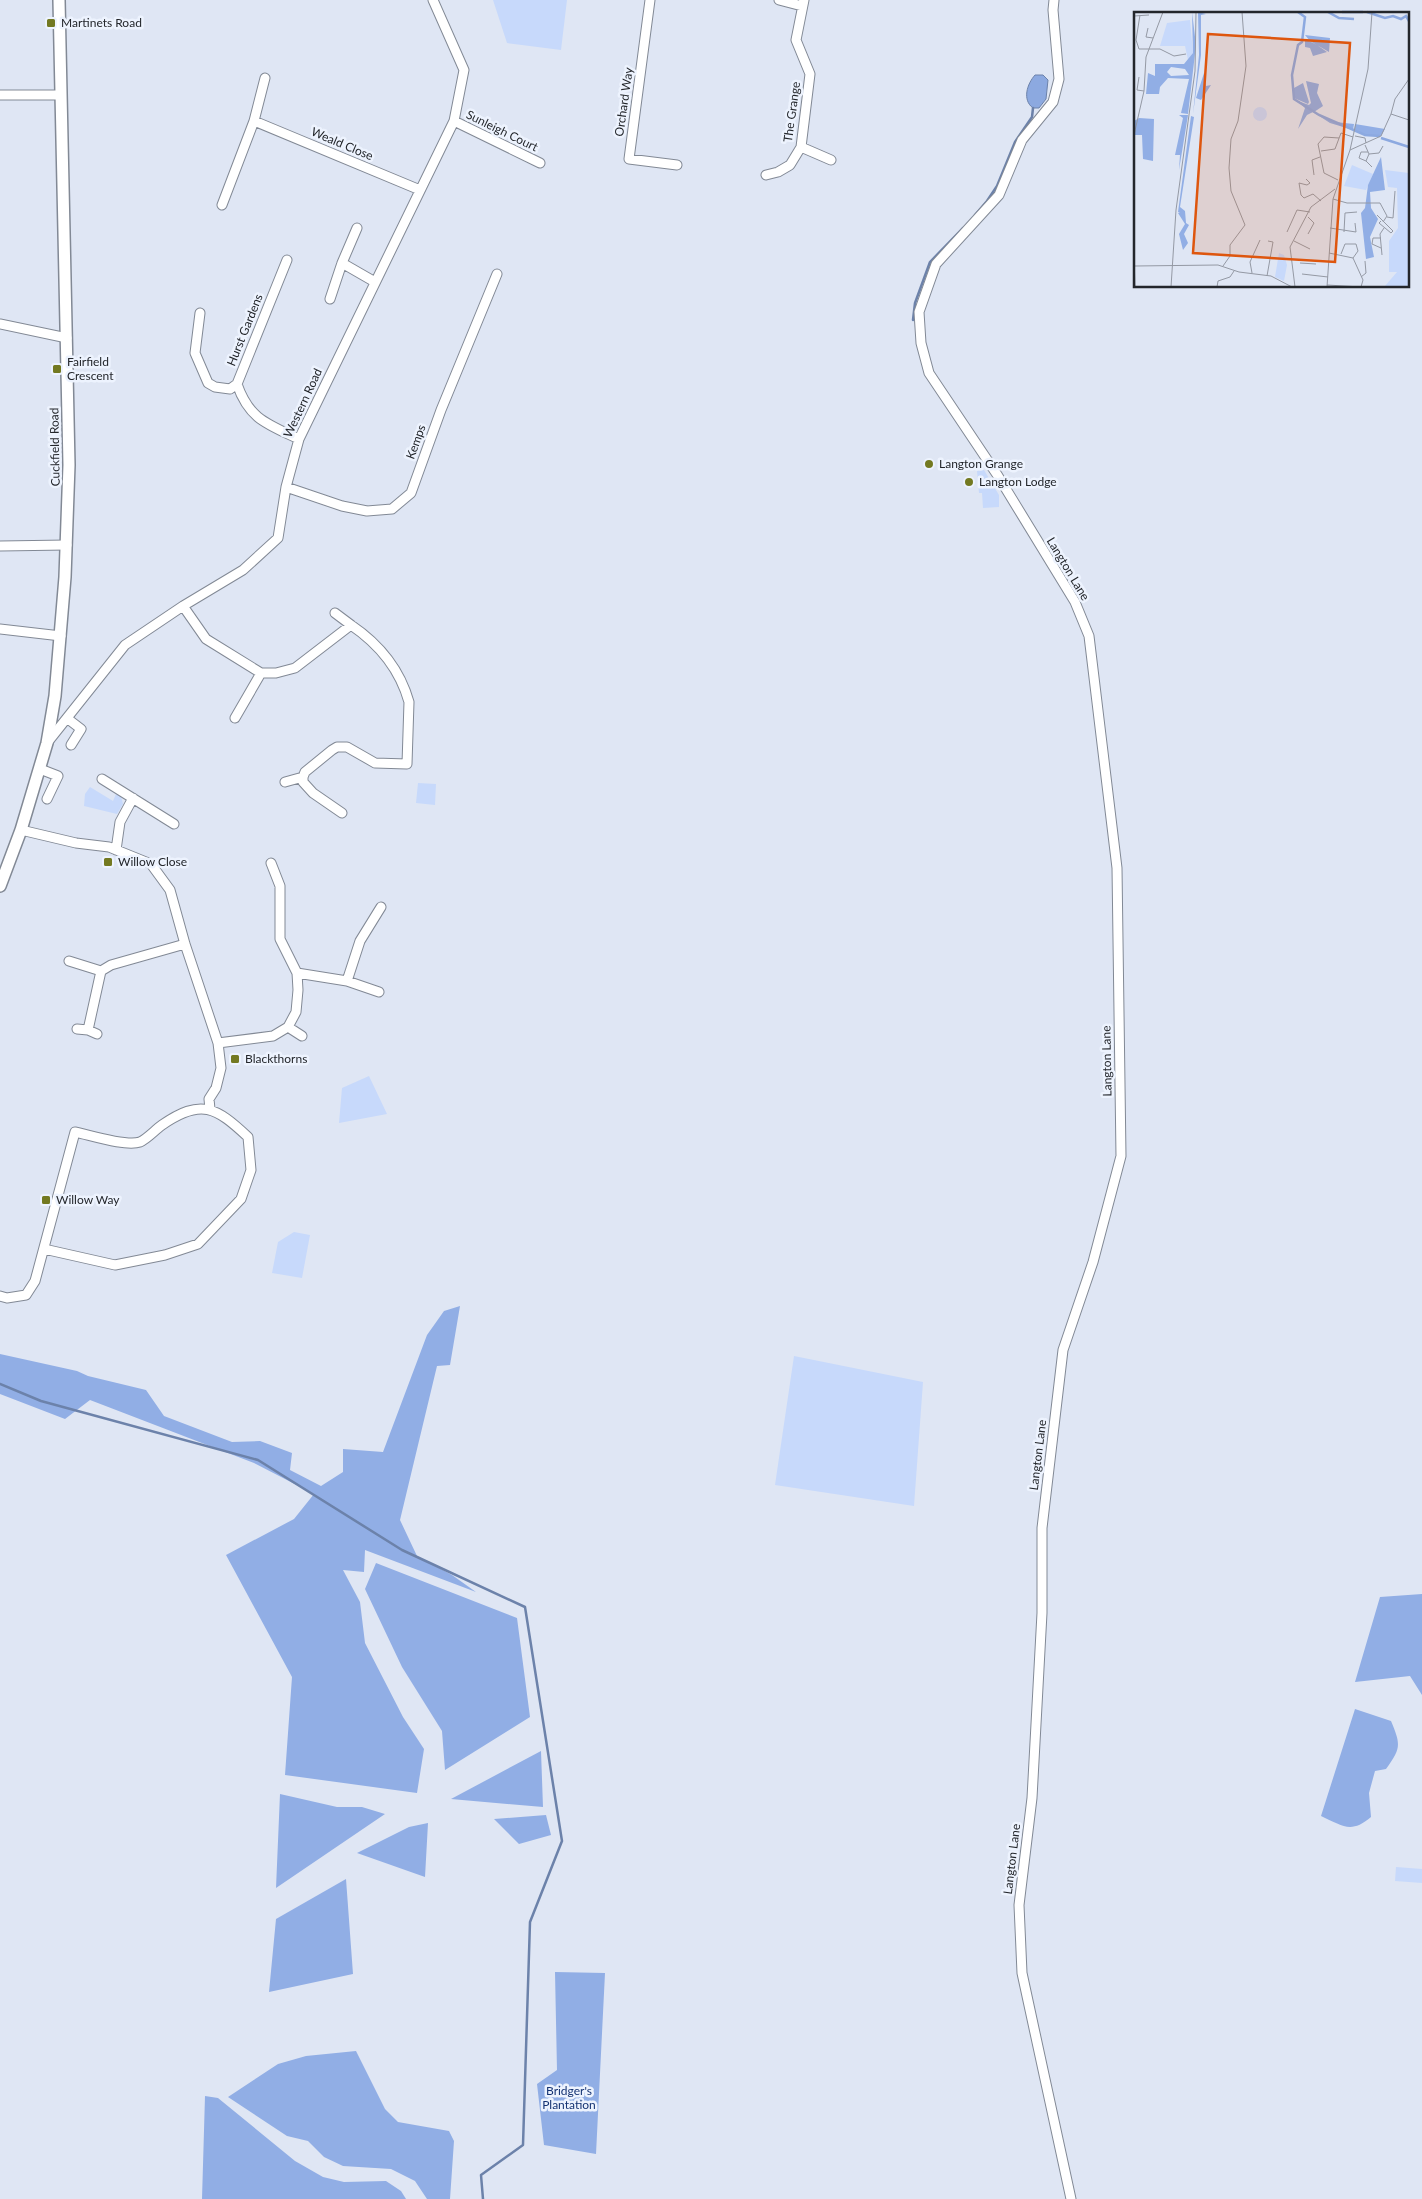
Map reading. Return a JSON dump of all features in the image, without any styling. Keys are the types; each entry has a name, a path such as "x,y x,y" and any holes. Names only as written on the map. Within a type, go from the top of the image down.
{"street":[{"name":"Cuckfield Road","path":"0,886 40,770 47,743 61,636 67,545 69,465 59,0"},
{"name":"Western Road","path":"47,743 125,645 183,606 243,570 278,538 286,487 299,439 454,122 464,70 433,0"},
{"name":"Orchard Way","path":"650,0 629,159 677,165"},
{"name":"The Grange","path":"766,175 778,172 790,165 802,147 810,74 796,40 803,3 779,0"},
{"name":"Langton Lane","path":"1054,0 1052,10 1060,79 1053,102 1022,140 999,196 936,264 919,312 921,343 929,373 998,476 1075,602 1088,636 1117,868 1121,1156 1093,1262 1063,1350 1042,1528 1042,1613 1032,1798 1018,1905 1022,1973 1071,2199"},
{"path":"222,205 254,121 265,78"},
{"path":"0,95 60,95"},
{"name":"Weald Close","path":"254,121 420,190"},
{"name":"Sunleigh Court","path":"454,122 540,163"},
{"path":"802,147 830,160"},
{"path":"330,299 342,263 357,228"},
{"name":"Hurst Gardens","path":"287,260 237,384 243,402 262,422 299,439"},
{"path":"342,263 375,282"},
{"name":"Kemps","path":"286,487 342,506 367,511 392,509 411,493 441,410 497,274"},
{"path":"200,313 195,353 208,383 215,388 230,389 237,384"},
{"path":"0,324 67,338"},
{"path":"0,546 67,545"},
{"path":"183,606 206,639 261,673 276,673 295,668 351,625"},
{"path":"335,613 369,637 382,651 406,693 410,712 407,774"},
{"path":"0,629 61,636"},
{"path":"235,718 261,673"},
{"path":"68,719 81,729 71,745"},
{"path":"341,809 313,793 306,786 303,778 305,772 337,747 348,748 375,763 407,764"},
{"path":"40,770 58,776 47,799"},
{"path":"285,782 303,778"},
{"path":"102,779 174,824"},
{"path":"116,850 120,822 132,798"},
{"path":"20,830 116,850 151,864 170,890 185,944 218,1043 221,1068 216,1088 209,1099 210,1108"},
{"path":"218,1043 273,1036 288,1027 296,1012 297,973 280,939 280,886 271,862"},
{"path":"347,980 360,941 382,908"},
{"path":"69,961 101,970 111,965 185,944"},
{"path":"77,1030 92,1032 101,970"},
{"path":"297,973 347,980 379,992"},
{"path":"288,1027 302,1036"},
{"path":"0,1296 7,1298 26,1295 35,1281 75,1132 124,1142 140,1142 176,1115 196,1109 210,1108 230,1120 248,1137 251,1170 241,1199 198,1244 165,1254 115,1265 44,1249"}],"shaded area":[{"path":"493,0 567,0 561,50 507,43"},
{"path":"1035,75 1043,75 1048,80 1046,99 1039,108 1033,108 1030,105 1027,96 1028,87"},
{"path":"984,470 999,495 999,507 983,508 982,493 979,493 977,471"},
{"path":"418,783 436,784 435,805 416,803"},
{"path":"90,787 113,801 116,794 121,796 123,804 117,814 84,806 85,794"},
{"path":"369,1076 387,1114 339,1123 342,1088"},
{"path":"294,1232 310,1235 302,1278 272,1273 278,1242"},
{"path":"794,1356 923,1382 914,1506 775,1485"},
{"path":"1396,1867 1422,1869 1422,1883 1395,1881"}],"green space":[{"path":"460,1306 450,1365 437,1366 400,1520 417,1556 452,1575 476,1592 365,1550 364,1572 343,1570 360,1602 365,1643 403,1717 424,1749 417,1793 285,1775 292,1677 226,1555 294,1519 314,1494 254,1463 90,1400 65,1419 0,1394 0,1354 77,1371 88,1376 146,1390 164,1416 232,1442 260,1441 292,1453 290,1470 321,1486 343,1472 343,1449 383,1452 427,1335 444,1311"},
{"path":"376,1563 517,1618 530,1717 445,1770 442,1731 402,1667 365,1589"},
{"path":"1422,1594 1422,1695 1410,1676 1355,1682 1380,1597"},
{"path":"1355,1709 1391,1721 1397,1736 1398,1746 1395,1756 1386,1769 1375,1771 1369,1793 1371,1817 1358,1825 1347,1827 1321,1816"},
{"path":"541,1751 543,1807 451,1799"},
{"path":"280,1794 337,1807 362,1807 385,1814 276,1888"},
{"path":"546,1815 551,1835 519,1844 494,1819"},
{"path":"428,1823 425,1877 357,1853 409,1827"},
{"path":"346,1879 353,1974 269,1992 276,1919"},
{"name":"Bridger's Plantation","path":"555,1972 605,1973 596,2154 544,2145 537,2084 557,2070"},
{"path":"356,2051 385,2109 398,2122 449,2131 454,2141 450,2199 427,2199 415,2181 391,2169 343,2166 324,2157 308,2141 287,2136 228,2097 278,2064 306,2056"},
{"path":"205,2096 218,2098 295,2161 323,2177 344,2182 386,2181 401,2191 406,2199 202,2199"}],"waterway":[{"path":"975,215 997,186 1015,142 1032,117 1033,108"},
{"path":"913,320 915,303 930,262 963,228"},
{"path":"0,1384 41,1401 258,1460 402,1550 525,1607 562,1841 530,1922 523,2145 481,2175 483,2199"}],"place":[{"name":"Martinets Road","path":"51,23"},
{"name":"Fairfield Crescent","path":"57,369"},
{"name":"Langton Grange","path":"929,464"},
{"name":"Langton Lodge","path":"969,482"},
{"name":"Willow Close","path":"108,862"},
{"name":"Blackthorns","path":"235,1059"},
{"name":"Willow Way","path":"46,1200"}]}
